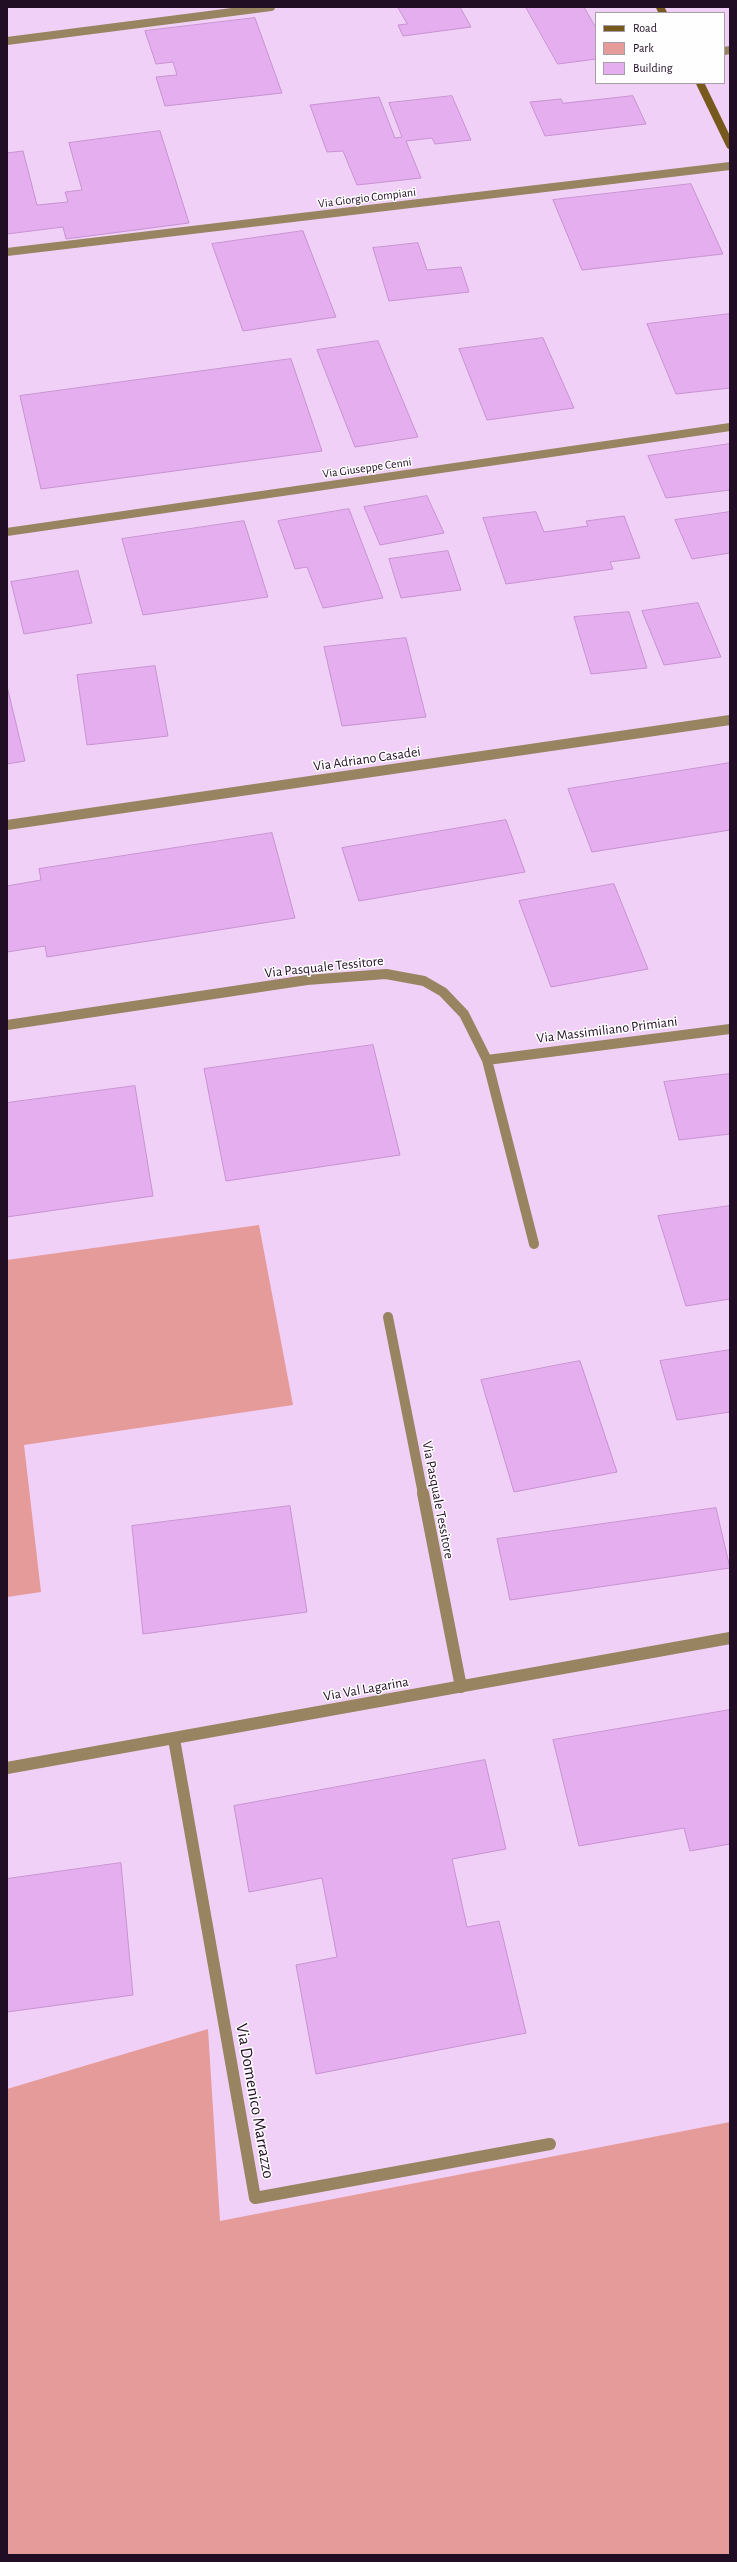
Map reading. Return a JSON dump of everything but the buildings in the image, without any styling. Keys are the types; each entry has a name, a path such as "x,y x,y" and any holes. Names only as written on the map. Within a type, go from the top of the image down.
{"street":[{"path":"7,41 271,7"},
{"path":"700,84 730,145"},
{"name":"Via Giorgio Compiani","path":"7,252 730,166"},
{"name":"Via Giuseppe Cenni","path":"7,532 730,427"},
{"name":"Via Adriano Casadei","path":"7,824 730,720"},
{"name":"Via Pasquale Tessitore","path":"7,1025 307,980 386,974 424,981 443,992 464,1014 487,1060 534,1244"},
{"name":"Via Massimiliano Primiani","path":"487,1060 730,1029"},
{"name":"Via Pasquale Tessitore","path":"388,1317 462,1687"},
{"name":"Via Val Lagarina","path":"7,1768 730,1638"},
{"name":"Via Domenico Marrazzo","path":"174,1738 255,2198 550,2144"}],"green space":[{"path":"259,1225 293,1405 24,1445 41,1592 7,1597 7,1260"},
{"path":"208,2029 220,2221 730,2122 730,2555 7,2555 7,2089"}]}
